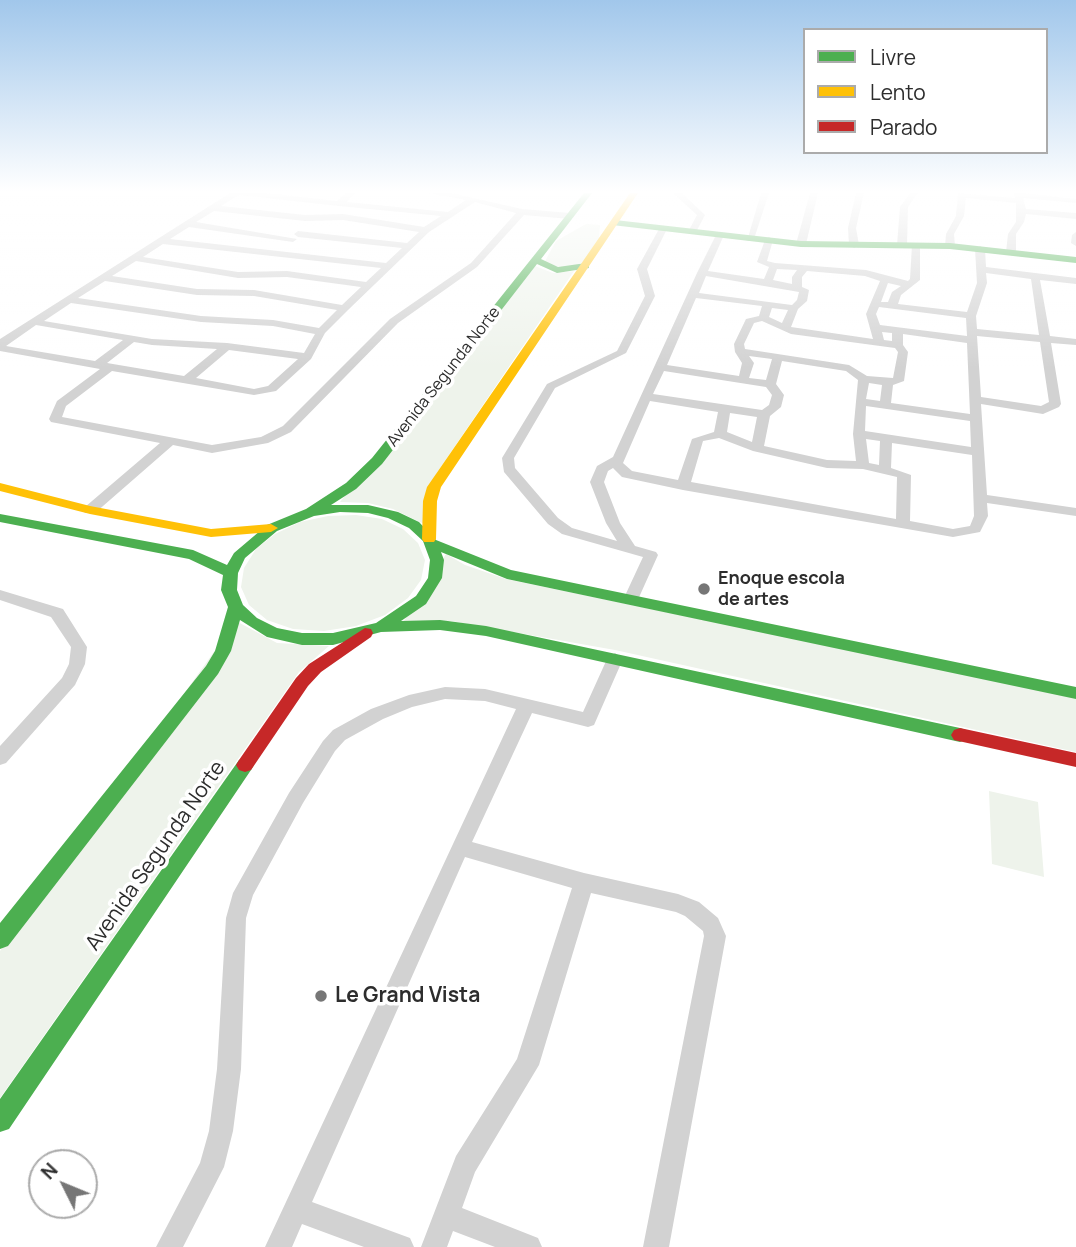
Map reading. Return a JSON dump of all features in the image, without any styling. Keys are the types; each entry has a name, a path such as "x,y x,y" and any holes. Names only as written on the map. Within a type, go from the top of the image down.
{"main road":[{"name":"Avenida Segunda Norte","path":"312,512 351,486 377,461 543,251"},
{"path":"596,251 434,487 430,501 430,541 437,560 429,589 410,610 381,627 333,639 302,639 274,633 251,622 236,607 229,590 231,573 239,556 253,541 272,528 312,512 340,508 381,512 414,525 430,541 507,574 1076,693"},
{"path":"1003,251 1076,260"},
{"path":"536,260 541,265 557,270 586,266"},
{"path":"0,487 90,510 211,533 272,528"},
{"path":"0,518 192,555 231,573"},
{"path":"0,939 212,670 223,651 236,607"},
{"path":"381,627 457,626 1076,760"},
{"name":"Avenida Segunda Norte","path":"0,1119 302,682 315,668 365,633"}],"street":[{"path":"146,251 0,344 1,348 186,381 264,391 277,387 307,357 321,332 405,251"},
{"path":"265,251 389,266"},
{"path":"131,339 61,404 55,419 212,449 264,440 287,429 394,321 474,265 487,251"},
{"path":"631,600 651,555 575,535 553,521 509,469 508,458 551,386 621,353 650,296 642,269 651,251"},
{"path":"631,551 613,523 597,482 597,475 617,460 712,251"},
{"path":"765,251 762,262 774,266 866,273 910,284"},
{"path":"892,306 896,293 915,280 910,251"},
{"path":"617,460 617,464 627,474 683,486 966,533 980,524 971,316 981,290 983,270 980,251"},
{"path":"254,293 285,252"},
{"path":"135,258 238,275 368,285"},
{"path":"768,282 774,266"},
{"path":"797,286 797,277 804,268"},
{"path":"983,270 1076,281"},
{"path":"702,273 797,286 804,290 804,295 794,308 785,328"},
{"path":"215,293 238,275"},
{"path":"974,399 1044,410 1052,407 1055,400 1048,341 1035,276"},
{"path":"103,278 215,293 254,293 344,308"},
{"path":"879,343 871,314 885,279"},
{"path":"226,302 236,293"},
{"path":"693,295 794,308"},
{"path":"70,300 204,320 230,319 321,332"},
{"path":"762,318 768,304"},
{"path":"876,304 971,316"},
{"path":"191,327 217,310"},
{"path":"743,380 748,363 740,352 739,344 750,321 762,318 795,332 898,345"},
{"path":"201,344 230,319"},
{"path":"34,322 131,339 176,338 201,344 307,357"},
{"path":"876,328 1076,342"},
{"path":"740,352 849,368 864,379 898,381 902,371 903,352 898,345 897,330"},
{"path":"186,381 227,346"},
{"path":"757,448 764,414 778,401 770,384 779,357"},
{"path":"661,367 770,384"},
{"path":"863,465 859,402 864,379"},
{"path":"885,405 888,382"},
{"path":"647,397 764,414"},
{"path":"859,402 974,418"},
{"path":"720,434 725,409"},
{"path":"683,486 698,439 720,434 757,448 827,464 885,468 904,475 903,524"},
{"path":"859,434 976,452"},
{"path":"885,468 886,438"},
{"path":"90,510 169,442"},
{"path":"979,498 1076,512"},
{"path":"0,595 57,613 79,647 77,664 54,700 0,758"},
{"path":"169,1247 211,1167 221,1131 229,1069 236,918 243,893 296,797 329,746 339,735 377,714 409,701 445,692 485,695 588,720 615,659"},
{"path":"278,1247 527,704"},
{"path":"460,848 584,882 678,903 711,925 715,936 656,1247"},
{"path":"434,1247 465,1165 527,1065 584,882"},
{"path":"295,1209 401,1247"},
{"path":"446,1215 529,1247"}],"shaded area":[{"path":"550,251 591,251 583,262 571,268 543,265"},
{"path":"535,266 553,273 574,271 436,474 424,524 393,509 368,503 340,502"},
{"path":"356,515 382,519 403,529 418,543 425,560 421,580 408,598 385,615 356,626 324,631 293,629 267,620 249,605 241,587 244,568 256,549 275,534 300,522 328,516"},
{"path":"446,554 465,565 506,579 1076,697 1076,752 615,650 451,621 402,624"},
{"path":"236,621 277,643 329,646 299,672 0,1098 0,951"},
{"path":"989,791 1038,802 1044,877 992,864"}],"traffic: fast":[{"path":"311,512 351,486 377,461 542,251"},
{"path":"997,251 1076,260"},
{"path":"536,260 557,270 586,266"},
{"path":"340,508 368,509 393,515 414,525 429,539 437,560 435,578 421,600 381,627 333,639 302,639 273,633 251,622 236,607 229,590 231,573 239,556 272,528 311,512 340,508"},
{"path":"0,518 193,555 231,573"},
{"path":"432,543 507,574 1076,693"},
{"path":"0,939 212,670 223,651 236,607"},
{"path":"381,627 440,625 486,631 960,735"},
{"path":"0,1120 245,765"}],"traffic: slow":[{"path":"429,539 430,501 434,487 594,251"},
{"path":"0,487 90,510 211,533 271,528"}],"traffic: jam":[{"path":"245,765 302,682 315,668 365,633"},
{"path":"960,735 1076,760"}],"place":[{"name":"Enoque escola de artes","path":"704,589"},
{"name":"Le Grand Vista","path":"321,996"}]}
